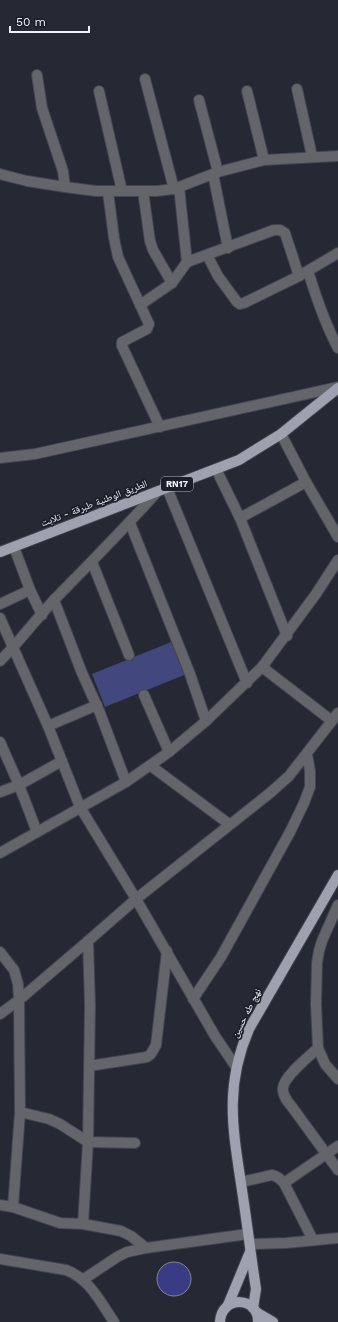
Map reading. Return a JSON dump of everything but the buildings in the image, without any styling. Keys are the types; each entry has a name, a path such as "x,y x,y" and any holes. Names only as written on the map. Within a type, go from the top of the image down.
{"main road":[{"name":"الطريق الوطنية طبرقة - تلابت","path":"0,552 239,460 281,434 338,388"},
{"name":"نهج طه حسين","path":"256,1314 256,1289 233,1127 233,1088 236,1067 249,1029 338,875"},
{"path":"224,1313 250,1242"},
{"path":"212,1322 239,1302 244,1302 256,1314 273,1322"}],"street":[{"path":"37,75 42,108 63,171 65,187"},
{"path":"145,79 176,188 187,262"},
{"path":"297,89 312,156"},
{"path":"99,91 122,191"},
{"path":"247,91 264,160"},
{"path":"199,100 216,173 228,248"},
{"path":"0,174 27,181 65,187 108,192 143,191 176,188 216,173 264,160 312,156 338,156"},
{"path":"143,191 150,241 153,250 172,283"},
{"path":"108,192 118,257 149,324 149,327 122,342 122,346 160,427"},
{"path":"140,306 172,283 187,262 274,230 280,230 285,233 303,274 318,301 338,348"},
{"path":"207,255 218,276 240,304 303,274 338,253"},
{"path":"0,458 35,454 338,388"},
{"path":"281,434 306,482 338,537"},
{"path":"216,468 240,518 287,636"},
{"path":"240,518 306,482"},
{"path":"0,661 14,647 54,600 162,490 247,683"},
{"path":"130,523 190,674 206,721"},
{"path":"14,547 30,590 42,615"},
{"path":"0,853 126,782 151,766 206,721 262,667 287,636 338,560"},
{"path":"92,562 129,655"},
{"path":"0,604 30,590"},
{"path":"54,600 82,673 97,705 126,782"},
{"path":"0,618 48,726 80,807 167,951 215,1036 236,1067"},
{"path":"262,667 332,721"},
{"path":"144,695 169,752"},
{"path":"48,726 97,705"},
{"path":"0,1014 20,1000 136,899 270,793 289,776 338,712"},
{"path":"0,742 19,785 37,832"},
{"path":"193,999 221,957 290,832 304,803 310,788 310,771 307,754"},
{"path":"0,792 19,785 62,761"},
{"path":"151,766 229,824"},
{"path":"324,898 338,901"},
{"path":"338,905 322,941 317,963 316,1004 318,1048 325,1064 338,1079"},
{"path":"83,1224 88,1142 90,1005 88,941"},
{"path":"89,1066 146,1057 154,1049 156,1045 167,951"},
{"path":"0,952 14,970 20,1000 20,1112 13,1207"},
{"path":"318,1048 290,1075 284,1083 283,1089 286,1098 292,1107 338,1170"},
{"path":"20,1112 49,1119 60,1124 88,1142 135,1143"},
{"path":"284,1183 338,1146"},
{"path":"241,1182 276,1175 284,1183 313,1240"},
{"path":"0,1197 13,1207"},
{"path":"0,1205 13,1207 60,1223 83,1224 122,1231 146,1248"},
{"path":"84,1280 117,1257 127,1252 146,1248 250,1242 270,1244 338,1238"},
{"path":"0,1259 66,1270 75,1273 84,1280 114,1322"}],"shaded area":[{"path":"176,640 189,673 105,707 92,674"}]}
